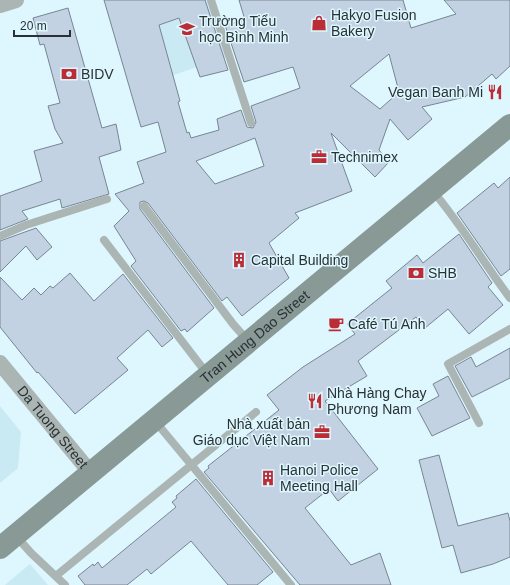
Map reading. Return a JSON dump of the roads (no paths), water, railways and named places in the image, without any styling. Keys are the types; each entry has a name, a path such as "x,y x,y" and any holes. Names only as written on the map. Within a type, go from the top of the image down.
{"main road":[{"name":"Tran Hung Dao Street","path":"8,541 510,125"}],"street":[{"path":"0,5 16,0"},
{"name":"Da Tuong Street","path":"0,363 90,472"}],"lane":[{"path":"211,0 251,123"},
{"path":"431,190 464,230 510,298"},
{"path":"0,236 55,215 106,199"},
{"path":"144,206 248,342"},
{"path":"104,240 208,375"},
{"path":"479,423 448,364 510,329"},
{"path":"57,575 256,412"},
{"path":"154,419 193,464 291,585"},
{"path":"8,541 30,553 57,575 65,585"}],"place":[{"name":"Hakyo Fusion Bakery","path":"319,23"},
{"name":"Trường Tiểu học Bình Minh","path":"187,29"},
{"name":"BIDV","path":"69,74"},
{"name":"Vegan Banh Mi","path":"495,92"},
{"name":"Technimex","path":"319,157"},
{"name":"Capital Building","path":"239,260"},
{"name":"SHB","path":"416,273"},
{"name":"Café Tú Anh","path":"336,324"},
{"name":"Nhà Hàng Chay Phương Nam","path":"315,401"},
{"name":"Nhà xuất bản Giáo dục Việt Nam","path":"322,432"},
{"name":"Hanoi Police Meeting Hall","path":"268,478"}]}
